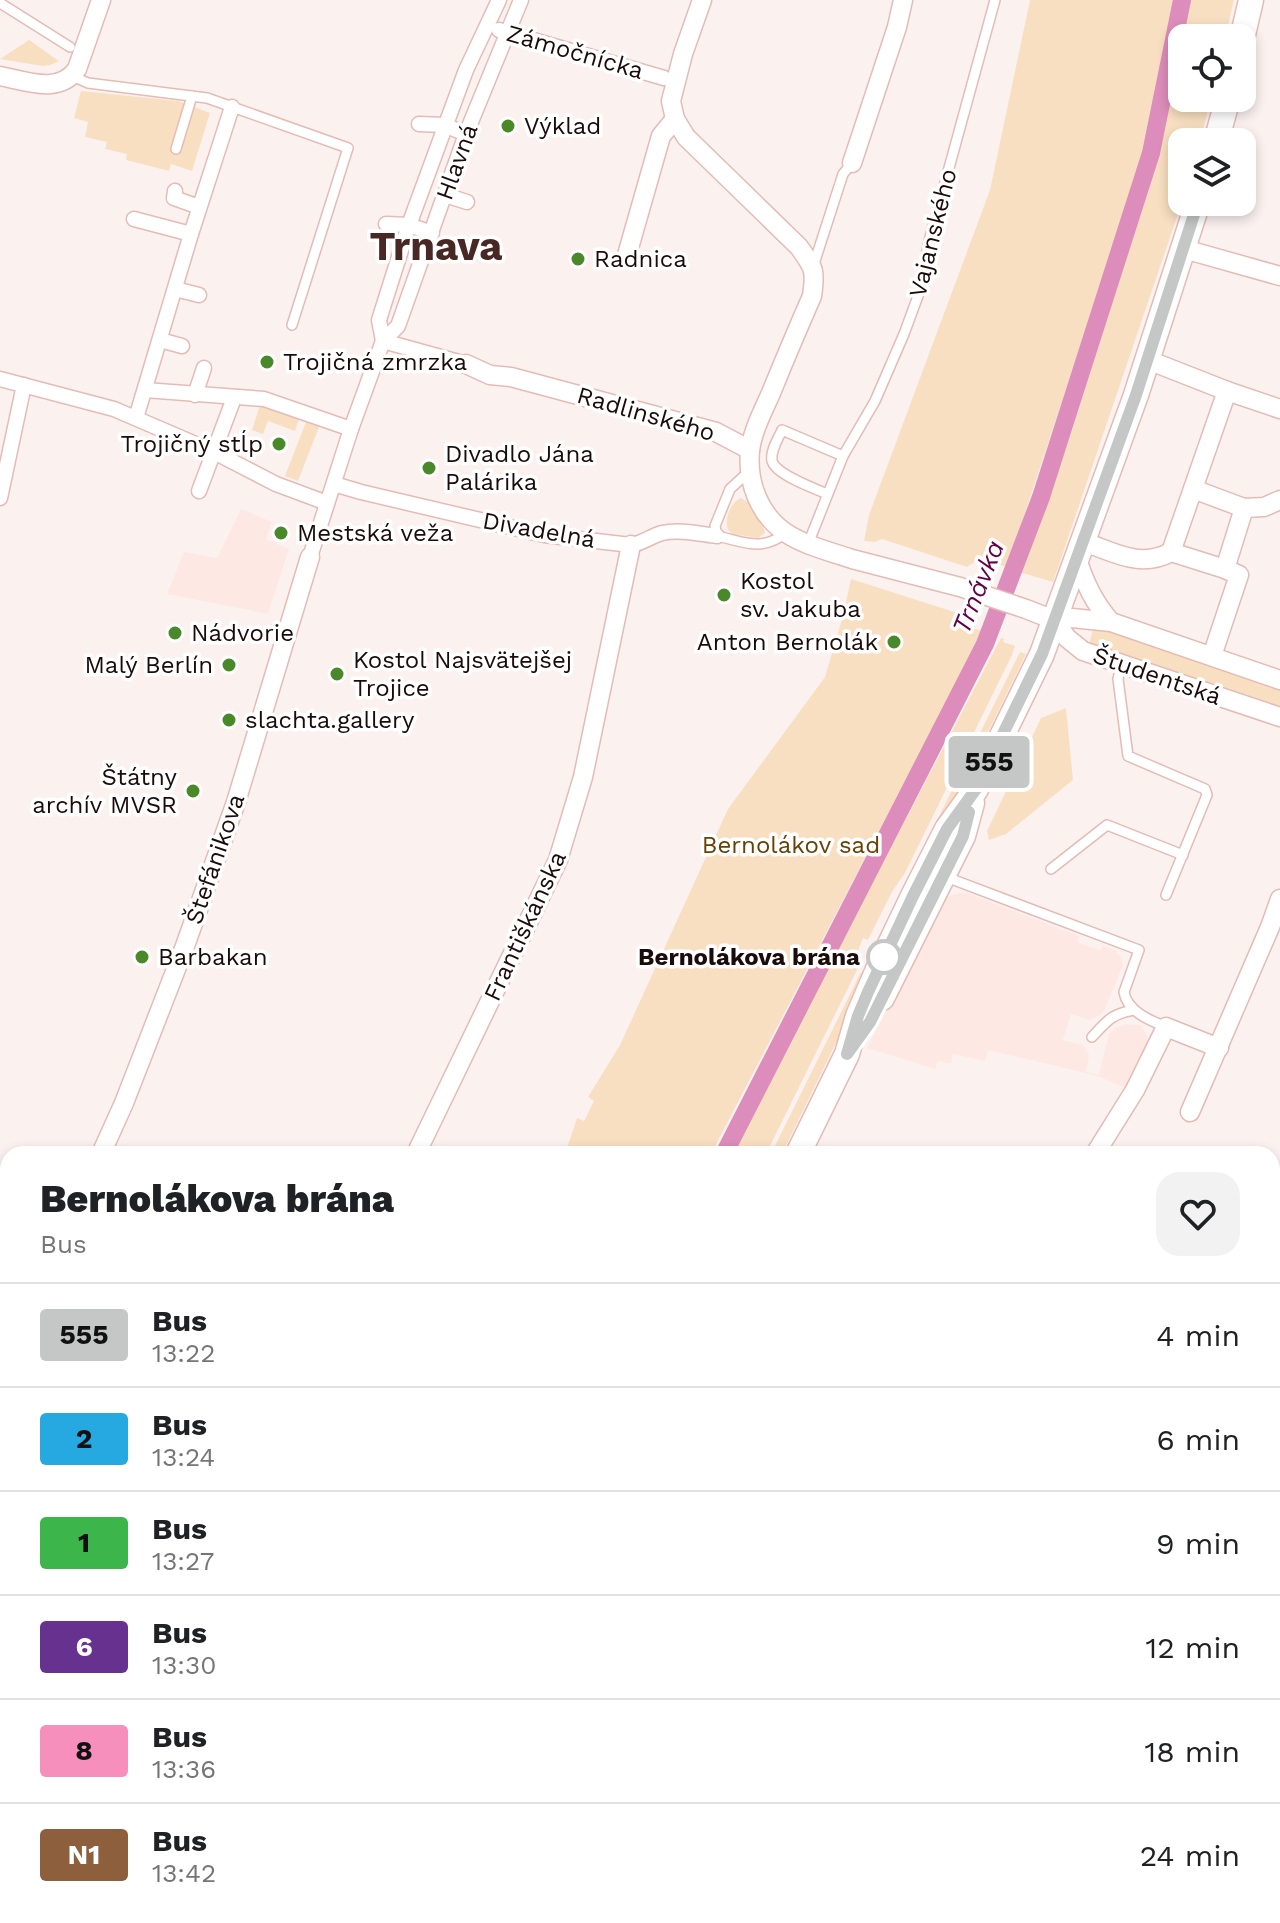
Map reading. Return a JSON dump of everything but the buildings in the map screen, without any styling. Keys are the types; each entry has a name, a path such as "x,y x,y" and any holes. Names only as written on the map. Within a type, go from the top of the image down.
{"street":[{"path":"0,76 53,85 72,76 101,0"},
{"name":"Hlavná","path":"383,341 379,320 409,225 466,70 499,0"},
{"name":"Hlavná","path":"383,341 398,326 466,134 521,0"},
{"path":"702,0 673,91 671,101 675,119 686,137 799,247 813,267 812,296 759,421 750,450 754,491 758,501 786,533 808,544 850,559 984,595 1054,620"},
{"path":"852,163 903,0"},
{"path":"1245,24 1251,0"},
{"name":"Zámočnícka","path":"486,27 664,78"},
{"path":"136,418 232,107"},
{"path":"627,255 661,136 675,119"},
{"path":"419,124 444,125 466,134"},
{"path":"175,191 174,198 199,207"},
{"path":"445,195 467,202"},
{"path":"847,1054 868,992 913,896 947,829 976,789 1038,663 1148,360 1194,216"},
{"path":"134,219 191,234"},
{"path":"386,224 409,225 432,233"},
{"path":"1184,249 1280,276"},
{"path":"175,289 199,295"},
{"path":"160,337 182,346"},
{"path":"310,557 383,341"},
{"name":"Radlinského","path":"383,341 466,364 490,375 511,377 716,432 750,450"},
{"path":"1148,360 1280,409"},
{"path":"195,395 204,368"},
{"path":"0,379 114,409 214,452 276,484 327,503"},
{"path":"0,498 24,385"},
{"path":"145,390 264,399 351,429"},
{"path":"1080,551 1139,560 1158,559 1171,552 1227,391"},
{"path":"199,491 234,398"},
{"name":"Divadelná","path":"334,484 544,535 631,545 661,533 717,536"},
{"path":"1193,489 1244,508 1264,507 1280,500"},
{"path":"1225,569 1244,508"},
{"name":"Františkánska","path":"420,1146 558,860 583,777 631,545"},
{"name":"Študentská","path":"1080,551 1094,602 1111,622"},
{"path":"1171,552 1239,575 1212,656"},
{"name":"Štefánikova","path":"105,1146 185,946 236,802 310,557"},
{"name":"Študentská","path":"1280,680 1111,622 1072,618 1054,620 1067,638 1083,651 1280,717"},
{"path":"802,1146 847,1054 870,1022 963,836 976,789"},
{"path":"1190,1112 1280,899"},
{"path":"1100,1146 1135,1090 1166,1027 1219,1048"}],"lane":[{"name":"Vajanského","path":"808,544 843,456 875,401 918,296 929,241 995,0"},
{"path":"0,3 70,47"},
{"path":"72,76 88,83 207,98 348,148 292,325"},
{"path":"176,149 192,96"},
{"path":"813,267 843,174 852,163"},
{"path":"759,421 843,456"},
{"path":"782,430 773,451 772,459 776,467 782,473 827,494"},
{"path":"751,471 730,489 715,526 717,536 761,545 774,543 786,533"},
{"path":"1121,665 1118,679 1128,756 1205,789 1207,795 1166,895"},
{"path":"1051,869 1107,825 1183,855"},
{"path":"943,876 1139,950 1124,997 1134,1010 1166,1027"},
{"path":"1092,1037 1119,1013 1134,1010"}],"shaded area":[{"path":"241,509 272,522 266,539 289,549 268,614 167,594 184,552 217,558"},
{"path":"967,893 1079,936 1077,942 1100,950 1103,945 1116,951 1121,957 1122,968 1104,1011 1089,1020 1071,1014 1063,1040 1083,1045 1089,1055 1086,1072 1099,1075 1109,1034 1125,1024 1141,1025 1149,1044 1128,1089 1098,1076 988,1050 985,1061 953,1054 951,1064 938,1061 935,1069 867,1048 940,904 947,897"}],"green space":[{"path":"1030,0 1175,0 1144,154 1007,567 979,559 967,567 882,539 864,541 869,515 990,190"},
{"path":"1190,0 1234,0 1228,24 1185,24"},
{"path":"29,40 59,61 43,66 0,59"},
{"path":"81,91 178,101 210,113 192,171 171,164 169,171 126,160 127,154 105,149 107,142 85,137 88,122 74,118"},
{"path":"1168,108 1168,112 1208,112 1204,128 1168,128 1168,216 1177,216 1053,582 1019,572 1070,437 1159,153"},
{"path":"260,405 299,419 295,431 268,421 263,434 252,430"},
{"path":"306,422 319,427 298,481 285,476"},
{"path":"741,498 749,503 764,529 765,533 758,538 733,534 728,530 729,512"},
{"name":"Bernolákov sad","path":"851,579 967,616 964,626 983,631 715,1146 568,1146 577,1118 584,1121 594,1101 588,1097 620,1045 728,809 825,677"},
{"path":"1094,626 1280,686 1280,712 1088,648"},
{"path":"1001,638 1004,639 1003,642 1015,646 1012,655 905,873 868,940 863,938 857,953 860,956 857,970 770,1146 734,1146"},
{"path":"1020,652 1026,654 928,855 911,877 910,875"},
{"path":"1066,708 1073,780 1006,834 989,840 987,831 1041,718"},
{"path":"864,970 850,1014 786,1146 775,1146"}],"waterway":[{"name":"Trnávka","path":"728,1146 985,644 1041,497 1151,153 1182,0"}],"bus line":[{"name":"555","path":"969,812 963,836 870,1022 847,1054 868,992 913,896 947,829 976,789 1042,654 1136,395 1194,216"}],"place":[{"name":"Výklad","path":"508,126"},
{"name":"Radnica","path":"578,259"},
{"name":"Trojičná zmrzka","path":"267,362"},
{"name":"Trojičný stĺp","path":"279,444"},
{"name":"Divadlo Jána Palárika","path":"429,468"},
{"name":"Mestská veža","path":"281,533"},
{"name":"Kostol sv. Jakuba","path":"724,595"},
{"name":"Nádvorie","path":"175,633"},
{"name":"Anton Bernolák","path":"894,642"},
{"name":"Malý Berlín","path":"229,665"},
{"name":"Kostol Najsvätejšej Trojice","path":"337,674"},
{"name":"slachta.gallery","path":"229,720"},
{"name":"Štátny archív MVSR","path":"193,791"},
{"name":"Barbakan","path":"142,957"},
{"name":"Bernolákova brána","path":"884,957"}],"district":[{"name":"Trnava","path":"436,246"}]}
